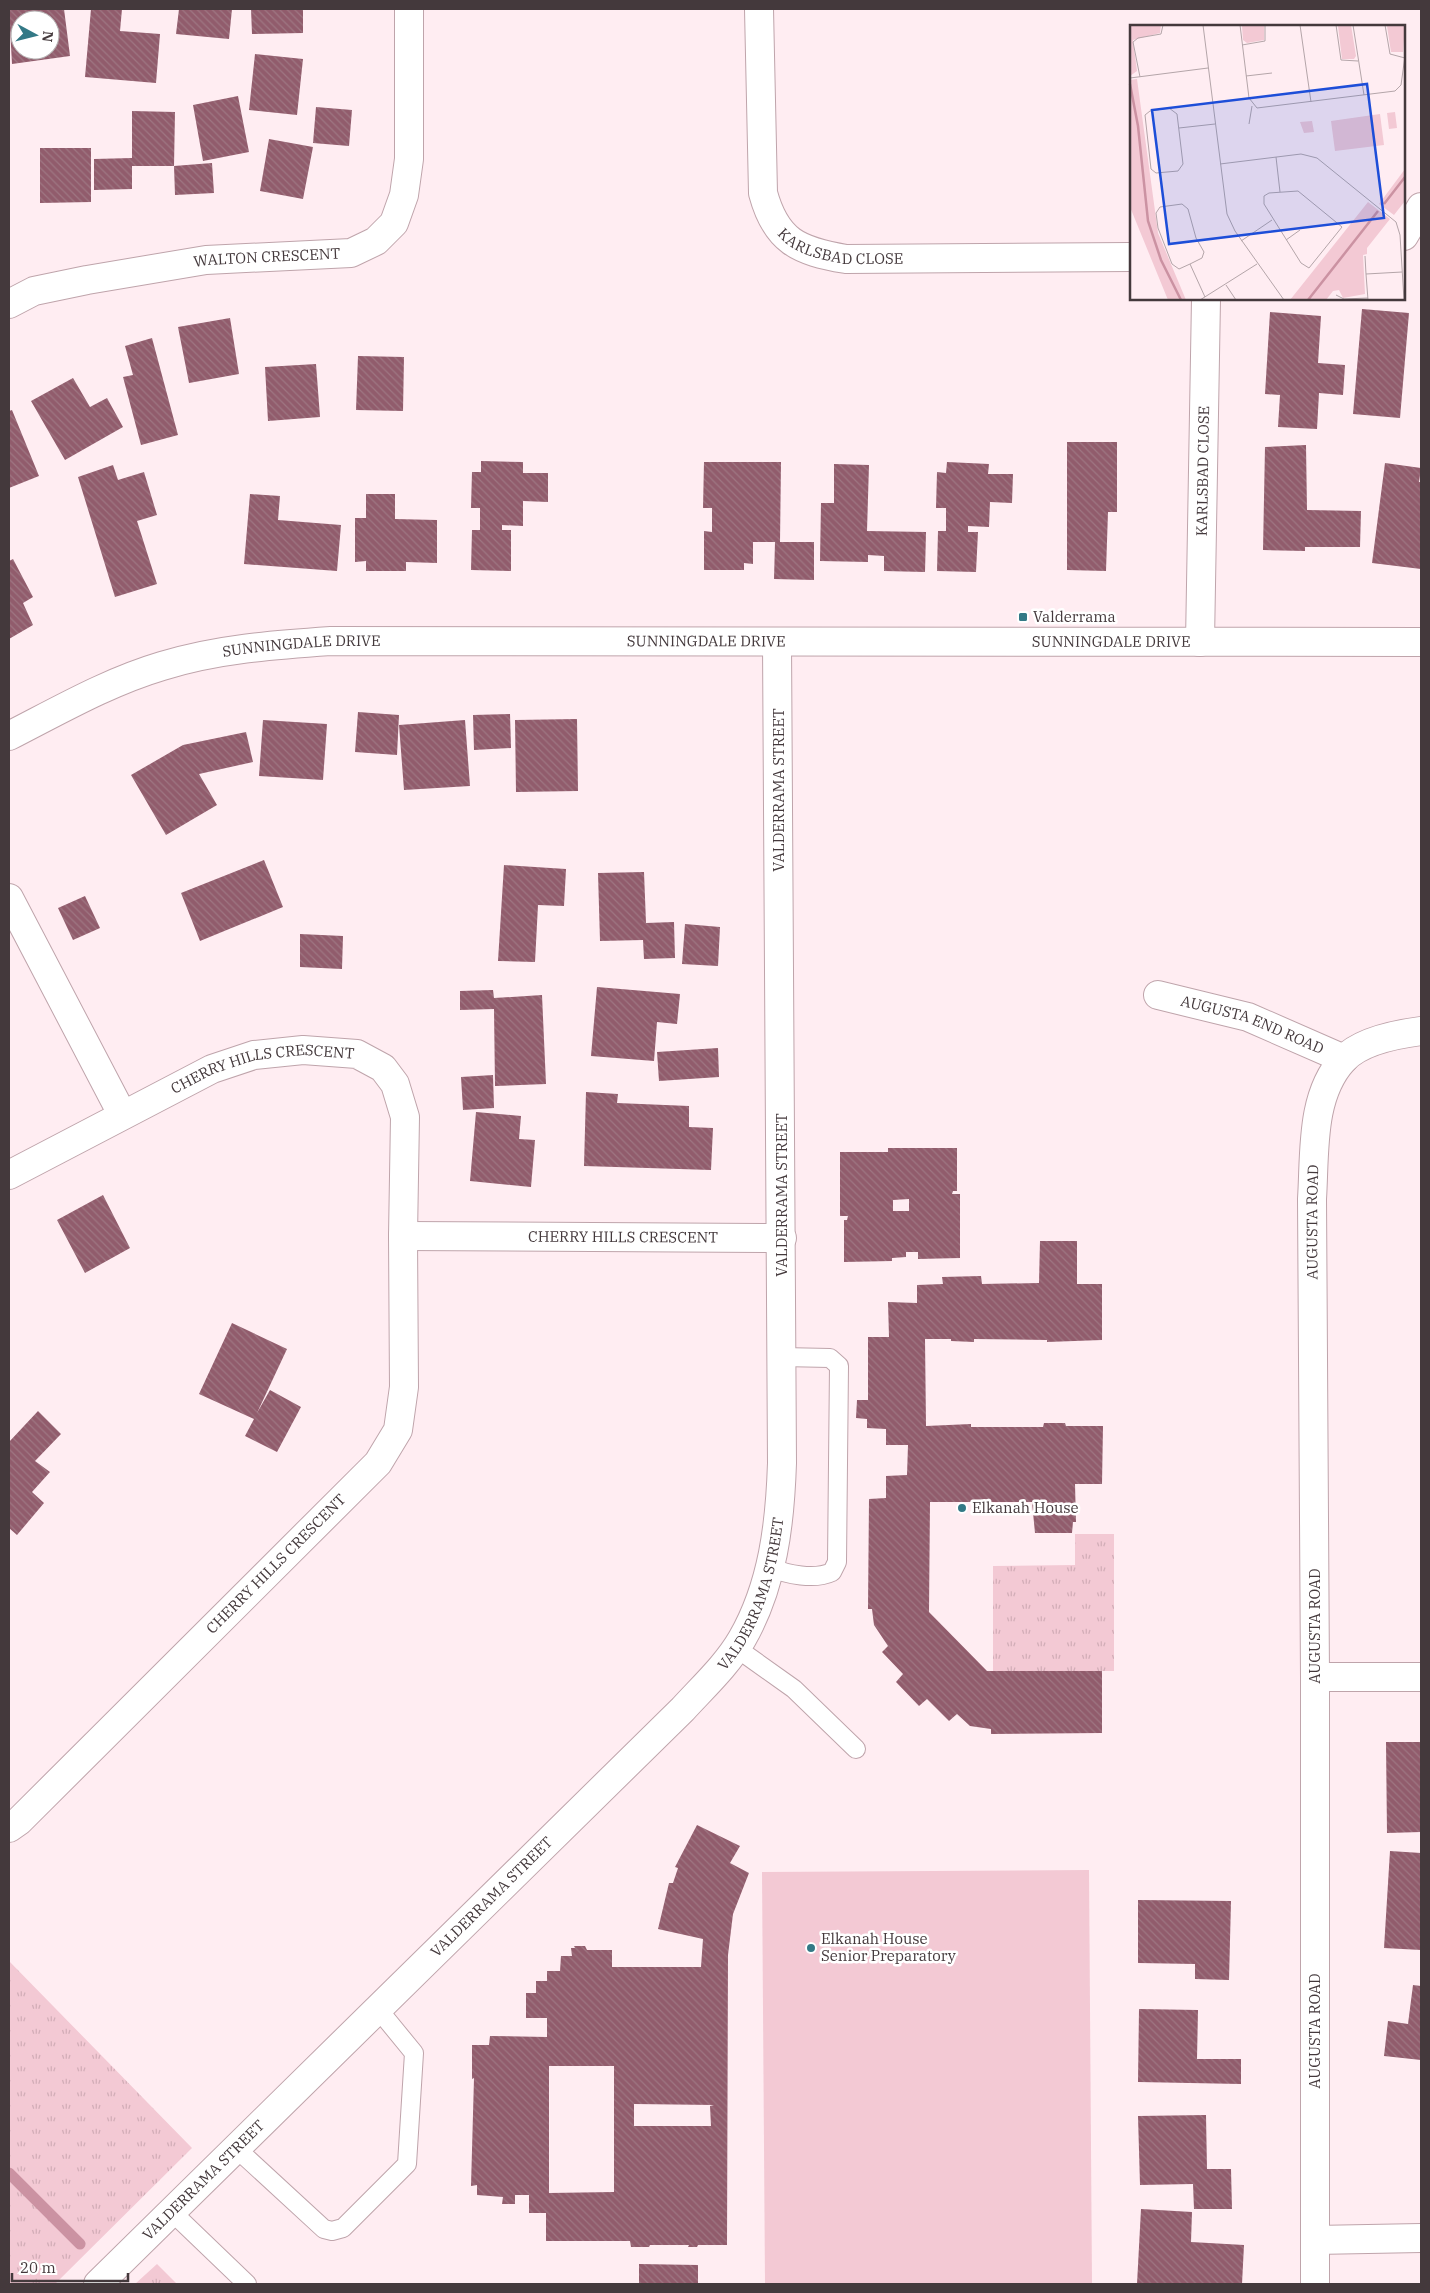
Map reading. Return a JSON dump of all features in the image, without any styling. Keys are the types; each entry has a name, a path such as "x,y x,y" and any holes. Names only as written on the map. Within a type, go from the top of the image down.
{"street":[{"name":"WALTON CRESCENT","path":"9,304 34,291 87,280 206,260 351,253 376,240 394,223 405,186 409,159 409,9"},
{"name":"KARLSBAD CLOSE","path":"759,9 763,192 768,212 778,230 789,240 821,255 846,259 1130,257"},
{"path":"1405,234 1421,207"},
{"name":"KARLSBAD CLOSE","path":"1200,642 1206,300"},
{"name":"SUNNINGDALE DRIVE","path":"9,736 106,688 152,670 244,647 331,641 777,643 1421,642"},
{"name":"VALDERRAMA STREET","path":"98,2284 683,1709 716,1673 742,1639 752,1616 775,1550 781,1512 782,1238 777,643"},
{"path":"9,898 122,1114"},
{"name":"AUGUSTA END ROAD","path":"1158,995 1248,1017 1344,1059"},
{"path":"1344,1059 1388,1036 1421,1031"},
{"name":"CHERRY HILLS CRESCENT","path":"9,1175 122,1114 212,1069 254,1055 303,1050 357,1054 383,1068 395,1084 405,1117 403,1236 404,1387 398,1430 389,1448 378,1463 19,1821 9,1828"},
{"name":"AUGUSTA ROAD","path":"1315,2284 1315,1677 1312,1199 1320,1101 1344,1059"},
{"name":"CHERRY HILLS CRESCENT","path":"403,1236 782,1238"},
{"path":"1315,1677 1421,1677"},
{"path":"1315,2240 1421,2238"}],"lane":[{"path":"770,1567 781,1572 823,1577 832,1572 837,1562 839,1366 830,1358 782,1357"},
{"path":"735,1647 794,1689 856,1749"},
{"path":"236,2149 324,2229 332,2231 343,2228 407,2164 414,2053 378,2009"},
{"path":"172,2212 247,2284"}],"green space":[{"path":"1075,1534 1114,1534 1114,1671 993,1671 993,1566 1075,1565"},
{"path":"1089,1870 1092,2284 765,2284 762,1872"},
{"path":"9,1961 192,2148 55,2284 9,2284"},
{"path":"157,2264 177,2284 135,2284"}],"building":[{"path":"64,9 70,56 60,57 60,10 10,10 10,28 9,10"},
{"path":"91,9 122,9 120,31 160,34 156,83 85,77"},
{"path":"179,9 232,9 229,39 176,34"},
{"path":"251,9 303,9 303,33 252,34"},
{"path":"255,54 303,59 297,115 249,110"},
{"path":"12,60 41,60 12,64"},
{"path":"238,96 249,152 203,161 193,105"},
{"path":"316,107 352,110 349,146 313,143"},
{"path":"132,111 175,112 174,166 132,166 132,189 94,190 94,159 132,158"},
{"path":"269,139 313,147 303,199 260,191"},
{"path":"40,148 91,148 91,202 40,203"},
{"path":"212,163 214,193 175,195 174,166"},
{"path":"1362,309 1409,313 1400,418 1353,414"},
{"path":"1270,312 1321,316 1318,363 1345,365 1343,395 1319,393 1317,429 1278,427 1280,395 1265,394"},
{"path":"230,318 239,374 189,383 178,327"},
{"path":"152,338 178,435 141,445 123,377 133,375 125,346"},
{"path":"358,356 404,357 403,411 356,410"},
{"path":"316,364 320,417 268,421 265,367"},
{"path":"73,378 90,407 107,398 123,427 65,460 31,401"},
{"path":"12,410 39,476 9,488 9,411"},
{"path":"1067,442 1117,442 1117,512 1108,512 1106,571 1067,570"},
{"path":"1306,445 1307,510 1361,511 1360,547 1305,547 1305,551 1263,550 1265,447"},
{"path":"481,461 523,462 523,473 548,473 548,502 523,501 523,526 502,525 502,530 511,530 511,571 471,570 472,530 480,530 480,508 471,508 472,472 481,472"},
{"path":"704,462 781,462 780,542 814,542 814,580 774,579 775,542 753,542 753,564 744,563 744,570 704,570 704,531 712,532 712,508 703,508"},
{"path":"947,462 989,464 988,474 1013,474 1012,503 990,502 989,527 968,526 968,532 978,532 976,572 937,571 938,531 946,531 946,508 936,508 937,472 946,473"},
{"path":"1385,463 1421,468 1419,482 1421,482 1421,569 1372,563"},
{"path":"834,464 869,465 867,531 926,532 925,572 884,571 884,556 868,555 868,562 820,561 821,503 834,503"},
{"path":"113,465 118,480 144,472 157,515 137,521 157,584 115,597 78,477"},
{"path":"250,494 280,496 278,520 341,525 337,571 244,564"},
{"path":"366,494 395,494 395,519 437,520 437,563 406,562 406,571 366,571 366,561 355,562 355,518 366,518"},
{"path":"13,559 33,597 23,603 33,625 9,639 9,561"},
{"path":"358,712 399,715 397,755 355,752"},
{"path":"510,714 511,748 474,750 473,715"},
{"path":"577,719 578,791 516,792 515,720"},
{"path":"263,720 327,724 323,780 259,776"},
{"path":"465,720 470,786 404,790 399,725"},
{"path":"246,732 253,762 199,774 217,805 166,835 131,775 183,745"},
{"path":"264,860 283,907 200,941 181,893"},
{"path":"504,865 566,869 564,906 538,905 535,962 498,961"},
{"path":"644,872 646,923 674,922 675,958 644,959 643,940 600,941 598,873"},
{"path":"85,896 100,928 73,940 58,908"},
{"path":"685,924 720,927 718,966 682,964"},
{"path":"300,934 343,936 342,969 300,967"},
{"path":"597,987 680,994 677,1024 657,1022 654,1061 591,1056"},
{"path":"493,990 494,998 542,995 546,1084 495,1086 494,1009 460,1010 460,991"},
{"path":"718,1048 719,1077 659,1081 657,1052"},
{"path":"493,1075 494,1108 463,1110 461,1077"},
{"path":"586,1092 618,1094 617,1103 689,1106 689,1127 713,1128 711,1170 584,1166"},
{"path":"476,1112 521,1116 519,1139 535,1140 531,1187 470,1181"},
{"path":"888,1148 957,1148 957,1191 953,1191 952,1194 960,1194 960,1258 918,1259 918,1252 906,1252 906,1257 892,1258 892,1261 844,1262 844,1220 847,1220 848,1216 840,1216 840,1152 888,1152","holes":["909,1199 909,1211 893,1211 893,1200"]},
{"path":"103,1195 130,1248 85,1273 57,1220"},
{"path":"1040,1241 1077,1241 1077,1284 1102,1284 1102,1340 1047,1342 1047,1340 974,1339 974,1342 951,1341 951,1339 925,1339 926,1426 971,1424 971,1427 1043,1427 1044,1423 1065,1423 1066,1426 1103,1426 1102,1484 1075,1484 1076,1522 1073,1522 1072,1533 1035,1533 1032,1502 930,1502 929,1612 987,1671 1102,1671 1102,1733 991,1734 991,1729 970,1726 957,1714 949,1721 927,1699 919,1706 896,1682 903,1674 882,1652 888,1646 874,1625 872,1609 868,1609 869,1499 886,1498 886,1476 907,1475 908,1445 886,1445 886,1429 867,1428 867,1419 856,1418 857,1400 868,1400 868,1337 889,1337 888,1302 917,1303 917,1285 943,1284 942,1277 981,1276 982,1284 1039,1283"},
{"path":"232,1323 287,1349 257,1413 270,1390 301,1407 277,1452 245,1436 254,1419 199,1394"},
{"path":"38,1411 61,1434 35,1461 50,1472 32,1492 44,1503 17,1535 9,1528 9,1442"},
{"path":"1386,1742 1421,1742 1421,1832 1387,1833"},
{"path":"697,1825 740,1846 730,1863 749,1873 733,1914 728,1955 727,2245 688,2247 689,2245 650,2245 649,2247 631,2247 630,2241 546,2241 546,2213 529,2213 529,2195 515,2195 515,2204 502,2204 503,2197 477,2195 477,2185 471,2186 474,2078 472,2079 472,2045 489,2045 490,2036 547,2037 547,2018 526,2018 526,1993 536,1993 536,1981 547,1981 547,1971 560,1971 561,1956 572,1956 571,1948 575,1948 574,1946 585,1946 587,1950 612,1950 612,1967 701,1967 703,1939 658,1929 669,1883 673,1883 678,1868 675,1867","holes":["549,2066 614,2066 614,2192 549,2193","634,2104 714,2105 710,2106 711,2126 634,2126"]},
{"path":"1390,1851 1421,1853 1421,1950 1384,1948"},
{"path":"1138,1900 1231,1901 1229,1980 1195,1979 1195,1964 1138,1963"},
{"path":"1413,1985 1421,1986 1421,2060 1384,2056 1388,2021 1408,2024"},
{"path":"1139,2009 1198,2010 1197,2059 1241,2059 1241,2084 1138,2082"},
{"path":"1206,2115 1207,2169 1231,2169 1232,2209 1194,2209 1193,2184 1140,2185 1138,2116"},
{"path":"1141,2209 1192,2212 1191,2242 1244,2245 1242,2284 1137,2284"},
{"path":"639,2264 698,2265 698,2284 639,2284"}],"waterway":[{"path":"9,2173 80,2244"}],"place":[{"name":"Valderrama","path":"1023,617"},
{"name":"Elkanah House","path":"962,1508"},
{"name":"Elkanah House Senior Preparatory","path":"811,1948"}]}
